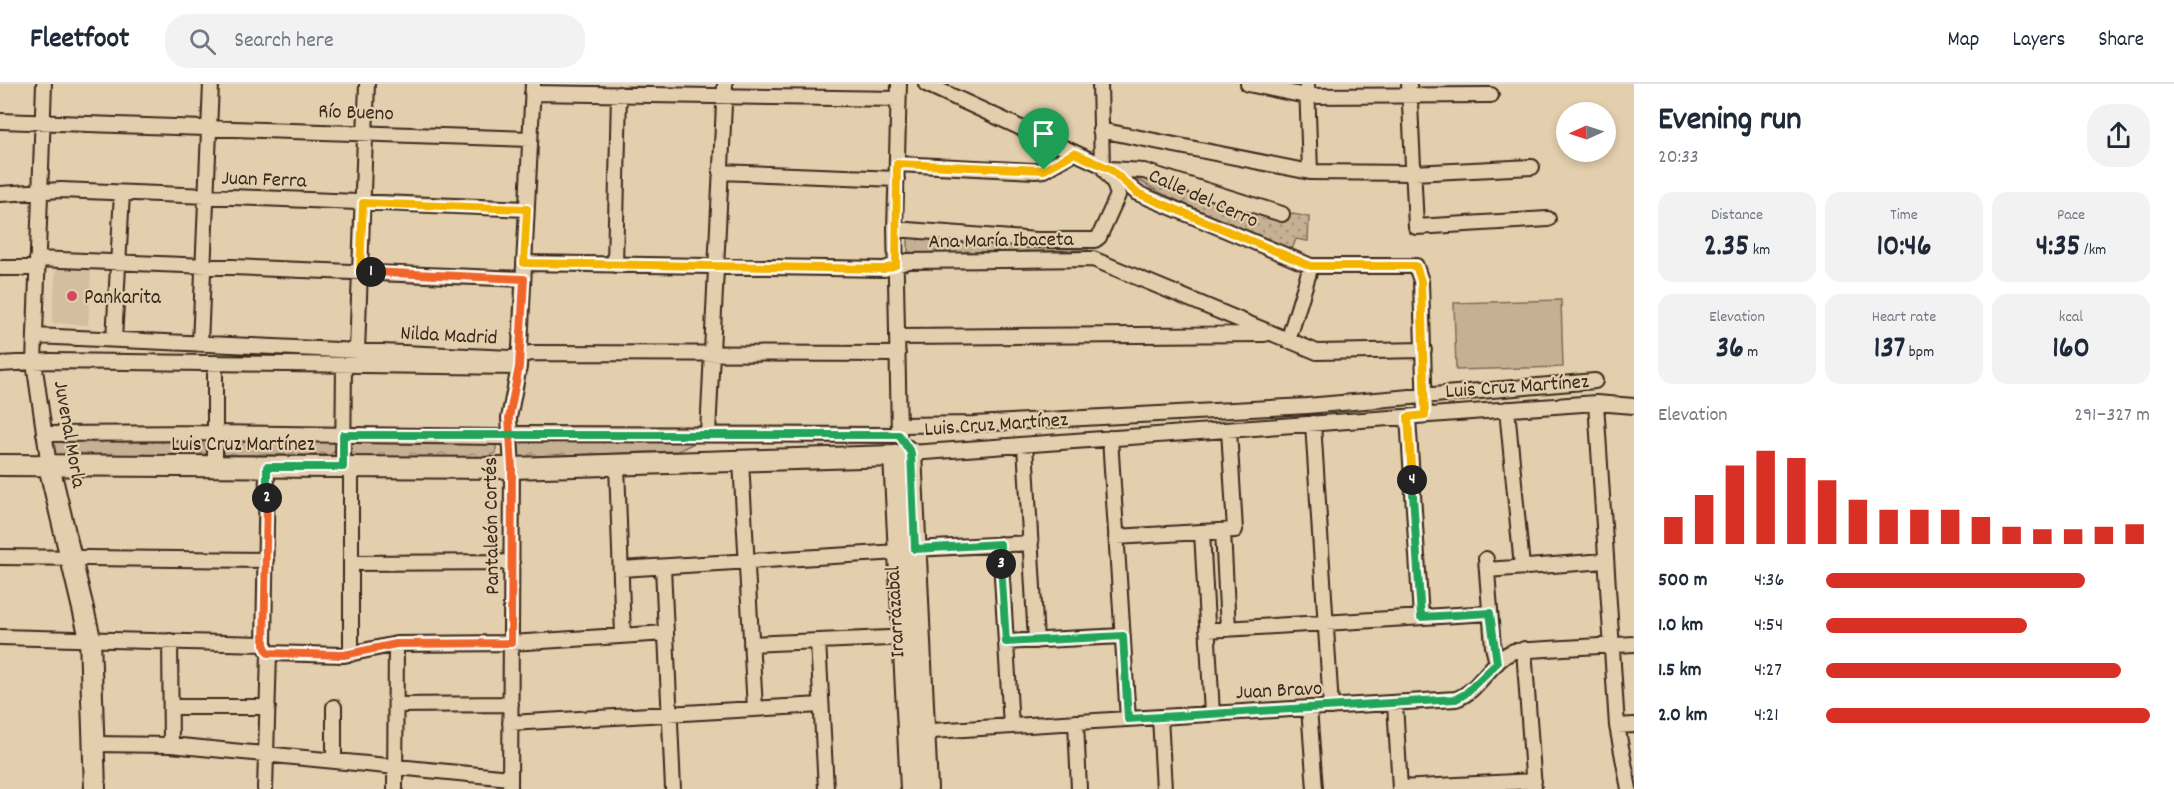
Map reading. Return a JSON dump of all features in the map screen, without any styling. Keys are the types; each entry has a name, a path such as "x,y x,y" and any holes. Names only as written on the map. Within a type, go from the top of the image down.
{"street":[{"name":"Juvenal Morla","path":"44,84 34,362 50,466 90,638 95,789"},
{"path":"200,344 211,84"},
{"path":"357,351 367,84"},
{"name":"Irarrázabal","path":"899,84 895,230 899,430 916,732 927,789"},
{"name":"Calle del Cerro","path":"926,84 1106,167 1137,193 1311,266 1416,266 1421,281 1424,350"},
{"path":"895,230 1036,240 1090,241 1099,237 1118,195 1106,167 1101,130 1100,84"},
{"path":"1248,84 1306,90 1409,90 1491,95"},
{"path":"532,88 619,94 724,90 898,99"},
{"name":"Pantaleón Cortés","path":"510,784 512,468 508,435 511,401 520,361 532,88"},
{"path":"708,435 724,90"},
{"path":"1306,90 1310,172"},
{"path":"1409,90 1416,227 1548,219"},
{"path":"615,265 619,94"},
{"name":"Río Bueno","path":"0,121 530,139"},
{"path":"1101,130 1310,172 1413,173 1532,167"},
{"path":"897,164 1035,171 1044,170 1074,153"},
{"path":"1106,167 1144,171 1282,214"},
{"path":"720,172 897,179"},
{"path":"114,340 122,193"},
{"name":"Juan Ferra","path":"0,194 122,193 527,209"},
{"name":"Ana María Ibaceta","path":"524,263 884,269 908,261 1093,259 1317,352 1424,350"},
{"path":"0,268 37,263 118,262 524,279"},
{"path":"1288,341 1311,266"},
{"path":"897,337 1270,334"},
{"name":"Nilda Madrid","path":"35,336 511,358 520,361"},
{"path":"1424,350 1425,415"},
{"name":"Nilda Madrid","path":"0,364 34,362 344,365 520,361 531,353 898,354"},
{"path":"215,363 215,466"},
{"path":"344,365 343,435 347,467 351,563 351,654"},
{"name":"Luis Cruz Martínez","path":"44,434 708,435 899,430 1307,406 1595,381"},
{"path":"1596,403 1610,645 1617,726 1629,789"},
{"name":"Luis Cruz Martínez","path":"0,465 512,468 741,461 902,454 1596,403 1634,406"},
{"path":"1507,409 1522,567"},
{"path":"1408,417 1421,617"},
{"path":"1313,423 1331,707"},
{"path":"1228,629 1229,430"},
{"path":"1110,438 1128,719"},
{"path":"1025,445 1036,641"},
{"path":"741,461 755,709"},
{"path":"616,465 623,636"},
{"path":"265,789 268,755 267,467"},
{"path":"1116,537 1229,531"},
{"path":"1202,532 1212,714"},
{"path":"621,569 1031,543"},
{"path":"1000,544 1011,726"},
{"path":"0,557 266,560"},
{"path":"1497,663 1486,565 1522,567 1605,561"},
{"path":"351,563 512,562"},
{"path":"663,567 673,789"},
{"path":"1207,630 1490,613"},
{"path":"0,637 170,641 351,654 396,644 511,643 666,633"},
{"path":"1006,642 1123,636"},
{"path":"751,644 911,637"},
{"path":"170,641 171,745"},
{"path":"818,641 826,789"},
{"path":"395,789 396,644"},
{"name":"Juan Bravo","path":"916,732 1395,703 1460,697 1509,653 1524,649 1634,644"},
{"path":"1395,703 1400,789 1534,785 1524,649"},
{"path":"396,705 510,704"},
{"path":"510,723 821,705"},
{"path":"171,707 268,707"},
{"path":"334,707 334,761"},
{"path":"1309,708 1315,789"},
{"path":"1160,717 1164,789"},
{"path":"1076,722 1079,789"},
{"path":"1617,726 1634,725"},
{"name":"Irarrázabal","path":"911,789 916,732"},
{"path":"93,744 171,745 396,767 510,784"}],"shaded area":[{"name":"Pankarita","path":"56,266 91,269 88,325 52,323"}],"green space":[{"path":"1134,178 1150,180 1274,219 1284,219 1288,213 1309,217 1308,241 1296,239 1291,252 1163,194"},
{"path":"908,237 1088,247 1088,250 908,254"},
{"path":"1561,300 1563,367 1456,370 1454,303"},
{"path":"218,440 334,441 337,448 331,455 222,455"},
{"path":"517,440 698,441 678,451 520,457 515,454"},
{"path":"56,441 203,442 207,451 204,461 55,456 50,452 50,443"},
{"path":"354,442 496,442 496,453 486,457 355,459 350,458 349,446"}],"place":[{"name":"Pankarita","path":"72,296"}],"route":[{"path":"1044,170 897,164 896,265 884,269 524,263 527,209 363,203 360,272 524,279 519,367 511,401 508,435 512,468 511,643 396,644 344,655 268,653 264,644 267,467 343,467 343,435 499,437 508,435 520,434 899,435 911,453 915,549 1000,544 1006,642 1123,636 1128,719 1456,699 1465,694 1497,663 1490,613 1421,617 1408,417 1425,415 1421,281 1416,266 1311,266 1137,193 1110,169 1074,153 1044,170"}]}
